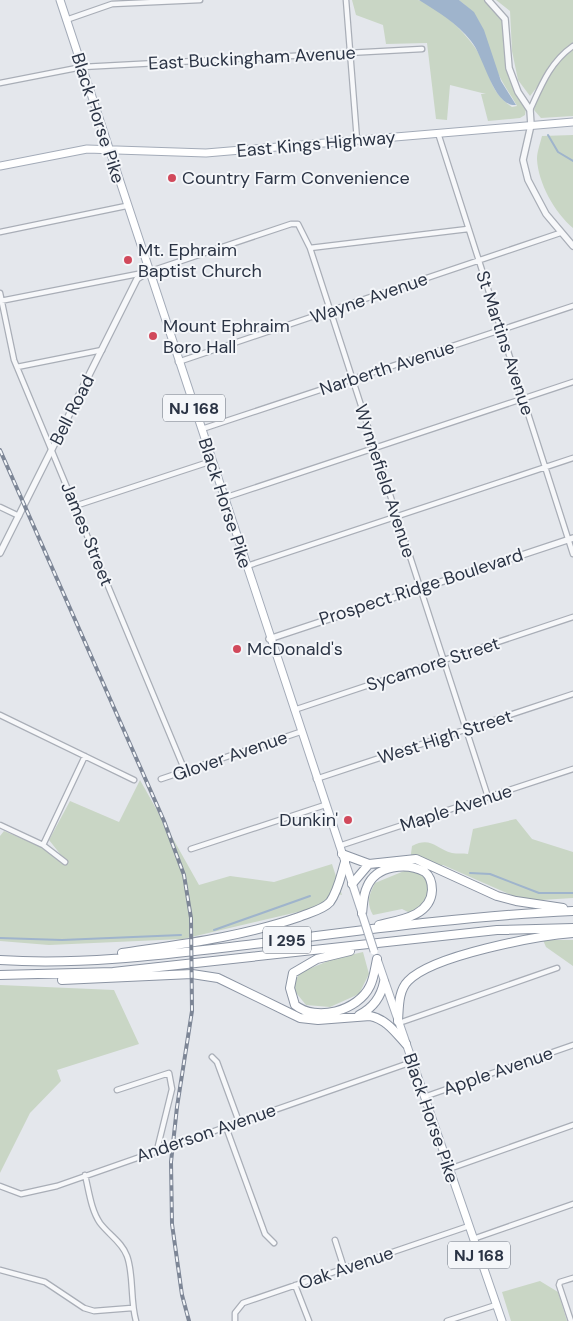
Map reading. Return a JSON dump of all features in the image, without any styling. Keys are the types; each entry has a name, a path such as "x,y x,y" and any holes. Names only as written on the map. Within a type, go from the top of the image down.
{"highway":[{"path":"340,850 369,864 416,859 497,896 573,910"},
{"path":"78,960 233,936 268,928 312,912 329,903 338,885 344,862"},
{"path":"352,884 369,864"},
{"path":"345,933 386,923 424,910 432,897 431,880 425,872 414,866 404,865 389,868 375,876 367,886 362,914"},
{"name":"I 295","path":"0,960 78,960 136,957 490,916 573,910"},
{"name":"I 295","path":"0,976 113,972 497,930 573,928"},
{"path":"398,1022 400,1000 407,982 432,966 494,946 540,936 573,933"},
{"path":"375,955 371,985 364,995 350,1006 312,1014 295,1005 291,997 291,979 293,973 306,964 337,954 408,940"},
{"path":"0,976 41,980 192,974 209,976 226,982 300,1018 318,1020 378,1018 392,1028 406,1044"},
{"path":"350,1018 361,1015 373,1005 381,995 384,982"}],"main road":[{"name":"Black Horse Pike","path":"60,0 126,206 202,429 245,566 344,862"},
{"name":"East Kings Highway","path":"0,166 87,149 206,153 573,122"},
{"name":"NJ 168","path":"344,862 362,914"},
{"name":"Black Horse Pike","path":"362,914 502,1321"}],"street":[{"path":"66,20 112,4 200,0"},
{"path":"346,0 356,140"},
{"path":"488,0 505,19 509,68 518,92 530,110"},
{"path":"573,46 561,54 546,74 530,110 523,160 535,196 560,233 573,246"},
{"name":"East Buckingham Avenue","path":"0,84 82,67 422,49"},
{"name":"St Martins Avenue","path":"438,133 500,330 570,538 573,554"},
{"path":"0,232 126,206"},
{"name":"Wynnefield Avenue","path":"148,272 291,224 298,224 310,248 488,797"},
{"path":"310,248 468,229"},
{"name":"Wayne Avenue","path":"178,362 560,233"},
{"path":"1,301 148,272"},
{"name":"Bell Road","path":"0,553 137,279 148,272"},
{"name":"James Street","path":"0,293 17,367 185,771"},
{"name":"Narberth Avenue","path":"202,429 573,306"},
{"path":"17,367 102,350"},
{"path":"224,498 573,382"},
{"path":"245,566 573,458"},
{"path":"75,506 212,461"},
{"path":"0,507 18,516"},
{"name":"Prospect Ridge Boulevard","path":"269,639 570,538"},
{"name":"Sycamore Street","path":"293,710 573,617"},
{"name":"West High Street","path":"316,779 573,694"},
{"path":"0,715 134,780"},
{"name":"Glover Avenue","path":"161,779 300,732"},
{"path":"44,845 85,756"},
{"name":"Maple Avenue","path":"340,850 573,769"},
{"path":"191,849 325,805"},
{"path":"0,825 44,845 65,862"},
{"path":"398,1022 557,968"},
{"name":"Apple Avenue","path":"424,1097 573,1045"},
{"path":"212,1057 217,1062 239,1122"},
{"name":"Anderson Avenue","path":"0,1186 14,1192 27,1193 85,1175 412,1062"},
{"path":"117,1090 169,1073 172,1089 157,1150"},
{"path":"226,1126 265,1234 274,1243"},
{"path":"449,1169 573,1126"},
{"path":"85,1175 94,1211 100,1223 123,1247 127,1256 132,1308 136,1321"},
{"path":"474,1239 573,1204"},
{"name":"Oak Avenue","path":"235,1321 236,1313 243,1304 469,1226"},
{"path":"335,1240 344,1268"},
{"path":"0,1270 45,1282 89,1309 132,1308"},
{"path":"572,1278 560,1282 559,1285 572,1321"},
{"path":"295,1285 309,1321"},
{"path":"447,1321 496,1305"}],"green space":[{"path":"352,0 418,0 436,8 463,33 478,51 493,86 500,96 512,107 517,106 496,70 479,22 459,0 484,0 500,13 504,19 505,54 526,109 525,115 520,118 488,121 481,94 486,94 450,85 447,120 436,119 427,43 386,44 383,25 356,15"},
{"path":"496,0 573,0 573,42 530,96 518,80 512,51 510,11"},
{"path":"573,49 573,116 541,118 534,110 540,92 548,76 559,61"},
{"path":"573,135 573,228 566,222 549,197 541,178 537,159 542,136"},
{"path":"140,780 199,885 230,876 274,882 332,864 342,895 334,893 319,907 183,939 49,945 0,941 0,836 4,831 61,855 49,840 70,801 119,822"},
{"path":"516,819 532,839 573,852 573,898 525,901 443,865 420,873 429,883 430,898 410,913 402,909 373,915 369,899 375,883 409,869 412,846 424,842 452,853 468,854 473,829"},
{"path":"543,940 573,940 573,966 546,947"},
{"path":"363,952 369,974 359,994 330,1007 306,1005 293,989 299,973 333,959"},
{"path":"0,985 114,990 139,1044 57,1070 61,1081 30,1113 0,1173"},
{"path":"540,1281 558,1292 567,1321 511,1321 502,1292"}],"water":[{"path":"419,0 459,0 474,12 484,30 501,81 516,105 508,103 501,98 495,90 476,48 466,35 447,18"}],"waterway":[{"path":"548,135 558,152 573,161"},
{"path":"470,873 490,874 539,893 573,893"},
{"path":"214,930 310,896"},
{"path":"0,938 62,940 181,935"}],"railway":[{"path":"0,450 164,821 184,875 191,918 192,1011 177,1107 171,1162 172,1224 182,1295 189,1321"}],"place":[{"name":"Country Farm Convenience","path":"172,178"},
{"name":"Mt. Ephraim Baptist Church","path":"128,260"},
{"name":"Mount Ephraim Boro Hall","path":"153,336"},
{"name":"McDonald's","path":"237,649"},
{"name":"Dunkin'","path":"348,820"}]}
